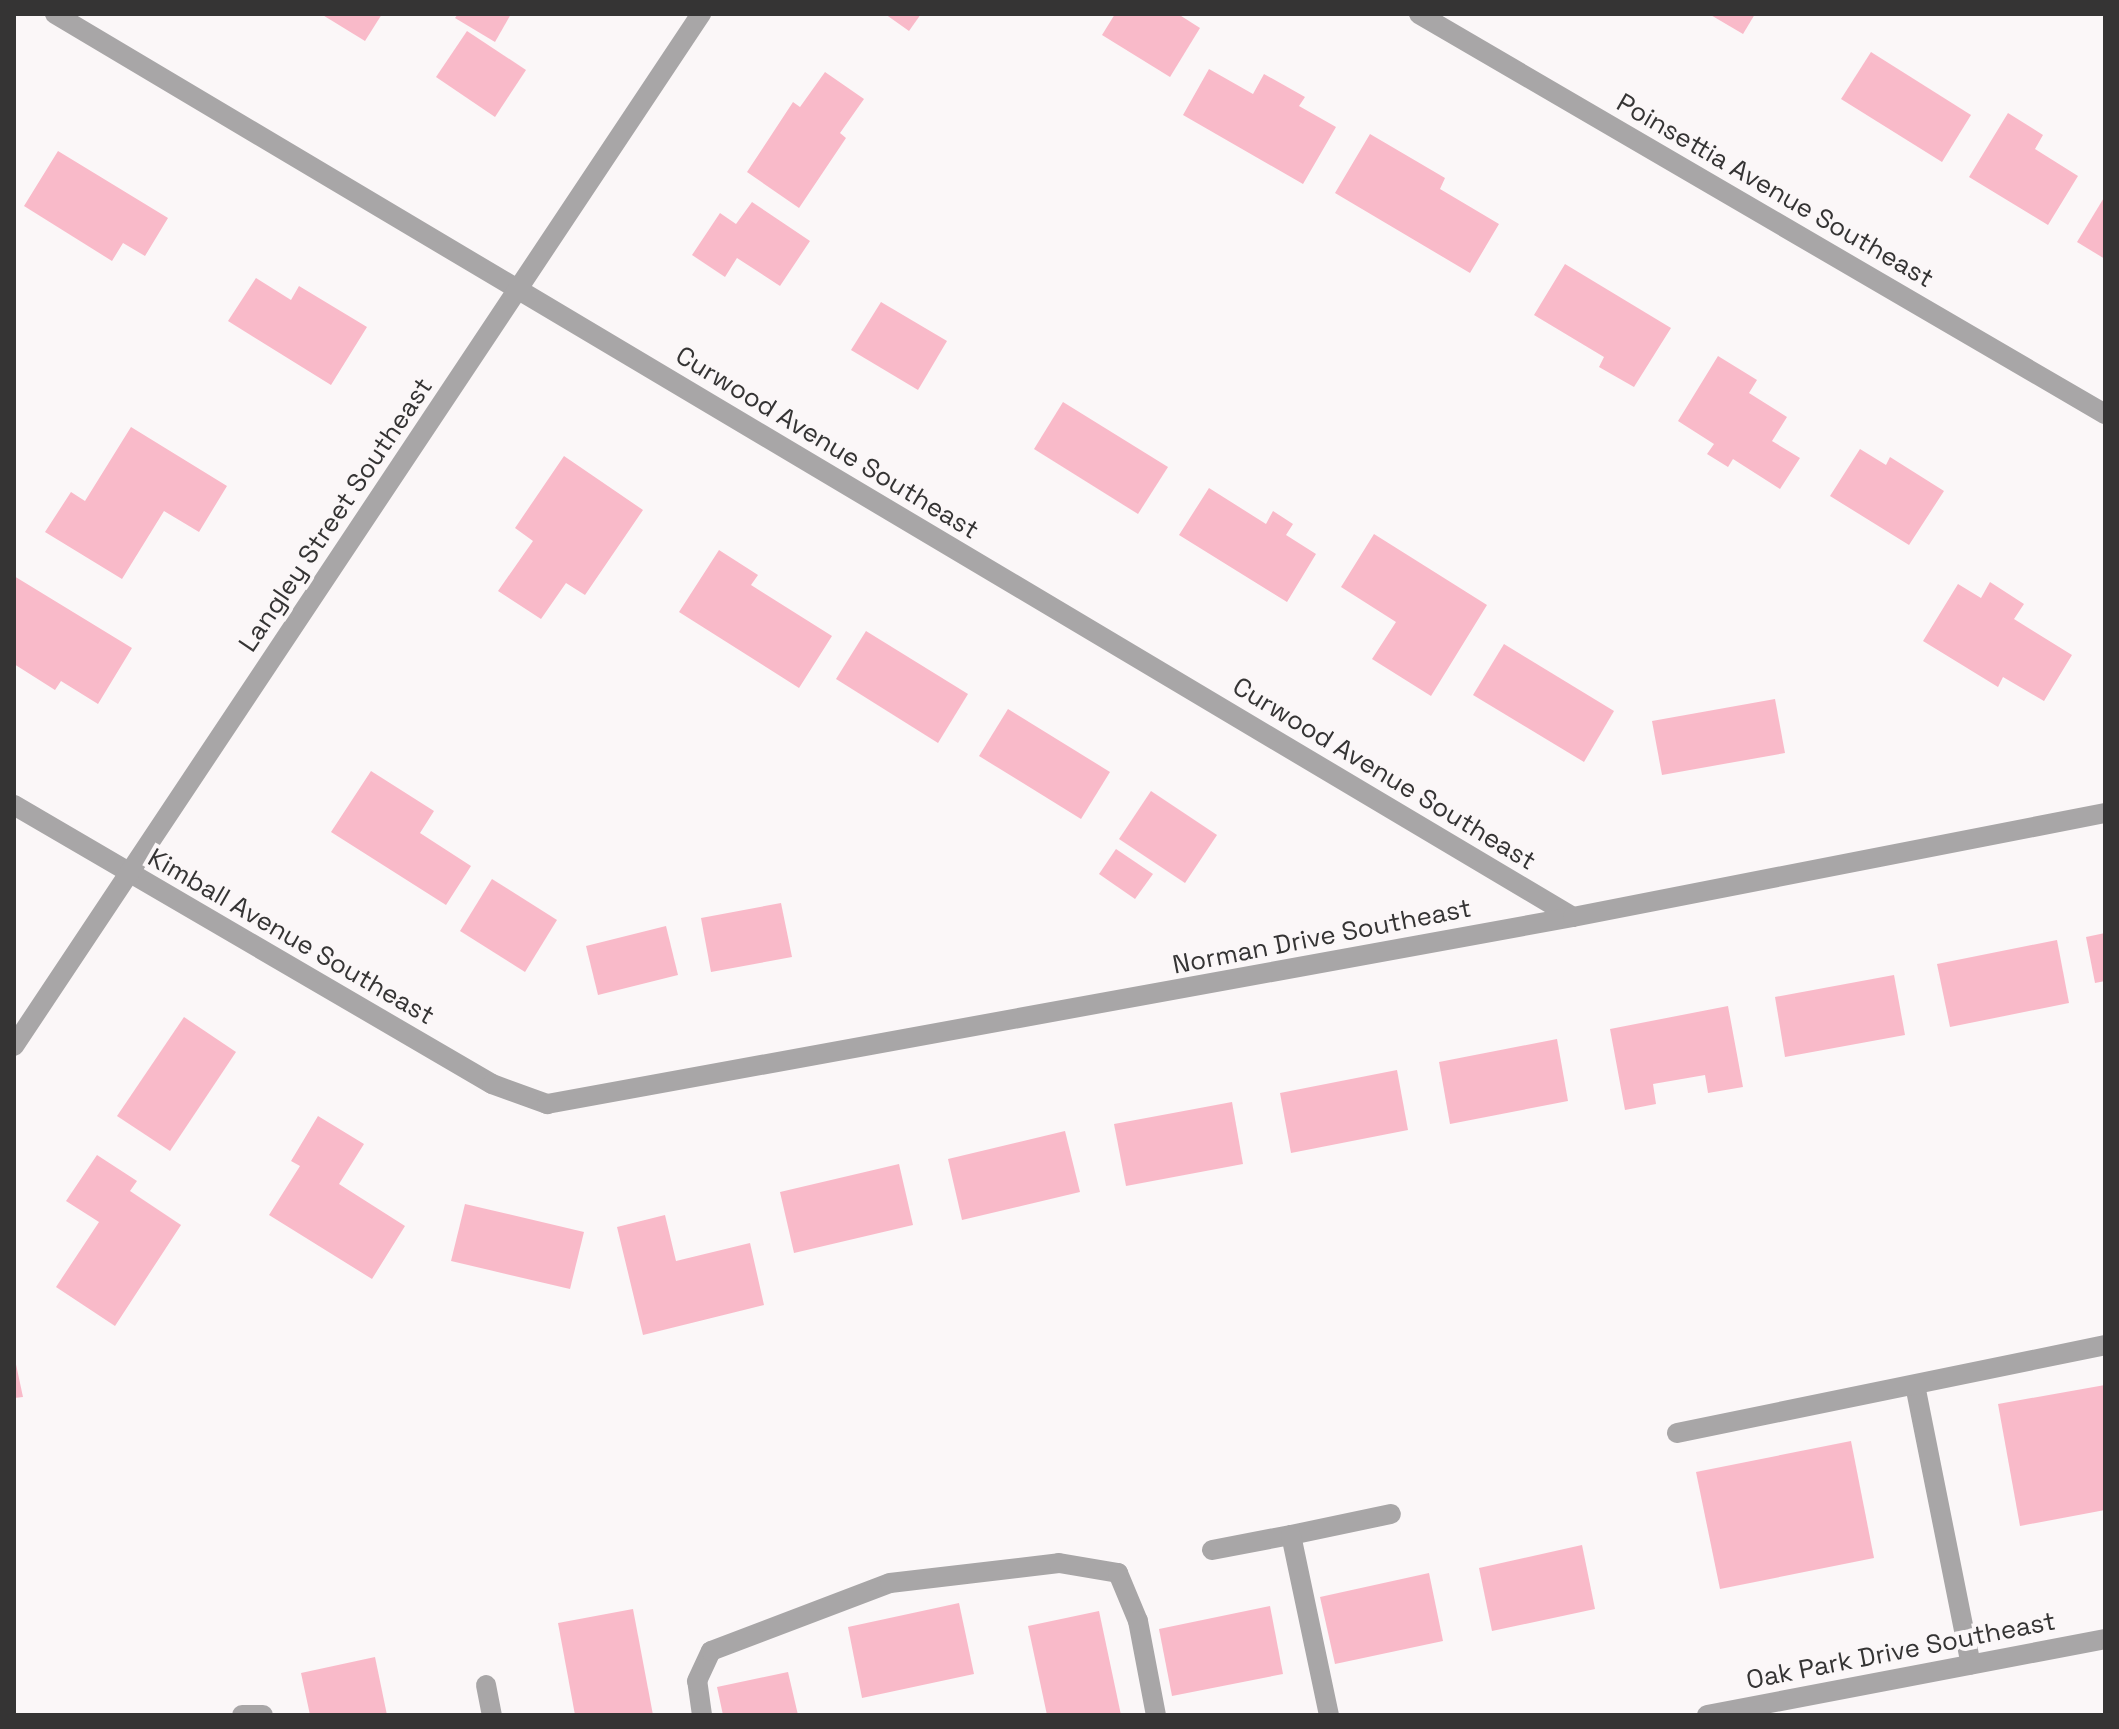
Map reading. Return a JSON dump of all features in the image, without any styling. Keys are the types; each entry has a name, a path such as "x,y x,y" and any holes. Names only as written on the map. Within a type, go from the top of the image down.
{"street":[{"name":"Curwood Avenue Southeast","path":"55,14 1573,917"},
{"name":"Langley Street Southeast","path":"14,1046 701,14"},
{"name":"Poinsettia Avenue Southeast","path":"1419,14 2105,414"},
{"name":"Kimball Avenue Southeast","path":"14,805 492,1084 547,1104"},
{"name":"Norman Drive Southeast","path":"547,1104 1573,917 2105,813"},
{"path":"1677,1433 2105,1345"},
{"path":"1915,1385 1971,1664"},
{"path":"1212,1550 1391,1514"},
{"path":"1291,1535 1329,1715"},
{"path":"702,1715 697,1681 711,1651 890,1583 1059,1563 1118,1573 1138,1621 1156,1715"},
{"name":"Oak Park Drive Southeast","path":"1707,1715 2105,1639"},
{"path":"486,1685 492,1715"},
{"path":"242,1715 263,1715"}],"building":[{"path":"321,14 382,14 365,41"},
{"path":"458,14 511,14 495,42 455,18"},
{"path":"885,14 921,14 909,31"},
{"path":"1115,14 1178,14 1200,28 1170,77 1102,35"},
{"path":"1709,14 1755,14 1743,34"},
{"path":"467,31 526,70 495,117 436,77"},
{"path":"1871,52 1971,115 1942,162 1841,99"},
{"path":"1209,69 1253,94 1264,74 1305,97 1299,106 1336,127 1303,184 1183,115"},
{"path":"825,72 864,99 840,133 846,138 799,208 747,172 793,102 800,107"},
{"path":"2008,113 2043,135 2035,149 2078,176 2048,225 1969,177"},
{"path":"1370,134 1445,178 1440,189 1499,224 1470,273 1335,193"},
{"path":"58,151 168,218 145,256 123,243 112,261 24,206"},
{"path":"2105,196 2105,259 2077,242"},
{"path":"752,202 810,241 780,286 737,258 725,277 692,255 720,213 736,224"},
{"path":"1565,264 1671,328 1634,387 1599,367 1604,357 1534,315"},
{"path":"256,278 291,300 299,286 367,327 331,385 228,321"},
{"path":"881,302 947,341 918,390 851,350"},
{"path":"1718,356 1757,380 1749,393 1787,417 1772,441 1800,458 1780,489 1733,459 1728,467 1707,454 1714,444 1678,421"},
{"path":"1063,402 1168,467 1138,514 1034,449"},
{"path":"131,427 227,486 199,532 164,511 122,579 45,532 71,492 85,501"},
{"path":"1860,449 1886,465 1890,457 1944,491 1909,545 1830,496"},
{"path":"564,456 643,510 585,595 566,583 541,619 498,591 533,541 515,528"},
{"path":"1209,488 1266,524 1273,511 1293,524 1286,535 1316,554 1287,602 1179,535"},
{"path":"1374,534 1487,605 1431,696 1372,659 1396,622 1341,587"},
{"path":"719,550 758,575 751,585 832,636 799,688 679,612"},
{"path":"14,576 132,648 98,704 61,681 55,690 14,664"},
{"path":"1990,582 2024,604 2014,619 2072,655 2044,701 2003,677 1998,687 1923,641 1958,584 1981,598"},
{"path":"866,631 968,694 938,743 836,679"},
{"path":"1504,644 1614,711 1584,762 1473,695"},
{"path":"1775,699 1785,753 1662,775 1652,721"},
{"path":"1008,709 1110,772 1081,819 979,756"},
{"path":"371,771 434,811 420,833 471,866 446,905 331,832"},
{"path":"1151,791 1217,835 1185,883 1119,839"},
{"path":"1116,849 1153,874 1135,899 1099,874"},
{"path":"492,879 557,920 525,972 460,931"},
{"path":"781,903 792,957 711,972 701,918"},
{"path":"666,926 678,975 598,995 586,946"},
{"path":"2105,933 2105,981 2095,983 2086,937"},
{"path":"2057,940 2069,1003 1950,1027 1937,964"},
{"path":"1894,975 1905,1035 1785,1057 1775,997"},
{"path":"1728,1006 1743,1087 1708,1093 1705,1075 1653,1084 1656,1104 1625,1110 1610,1029"},
{"path":"184,1017 236,1052 170,1151 117,1116"},
{"path":"1557,1039 1568,1101 1450,1124 1439,1062"},
{"path":"1397,1070 1408,1130 1291,1153 1280,1093"},
{"path":"1232,1102 1243,1164 1126,1186 1114,1124"},
{"path":"318,1116 364,1144 339,1184 405,1226 372,1279 269,1215 300,1166 291,1161"},
{"path":"1065,1131 1080,1192 962,1220 948,1159"},
{"path":"97,1155 137,1181 130,1191 181,1225 115,1326 56,1287 99,1222 66,1201"},
{"path":"899,1164 913,1225 794,1253 780,1192"},
{"path":"465,1204 584,1232 570,1289 451,1261"},
{"path":"665,1215 676,1261 750,1243 764,1305 643,1335 617,1227"},
{"path":"14,1355 23,1397 14,1398"},
{"path":"2105,1385 2105,1510 2020,1526 1998,1404"},
{"path":"1851,1441 1874,1558 1720,1589 1696,1472"},
{"path":"1582,1545 1595,1609 1492,1631 1479,1568"},
{"path":"1429,1573 1443,1641 1335,1664 1320,1597"},
{"path":"959,1603 974,1674 862,1698 848,1627"},
{"path":"1270,1606 1283,1674 1172,1696 1159,1629"},
{"path":"633,1609 653,1715 575,1715 558,1623"},
{"path":"1099,1611 1121,1715 1047,1715 1028,1626"},
{"path":"375,1657 387,1715 310,1715 301,1673"},
{"path":"788,1672 798,1715 723,1715 717,1687"}]}
